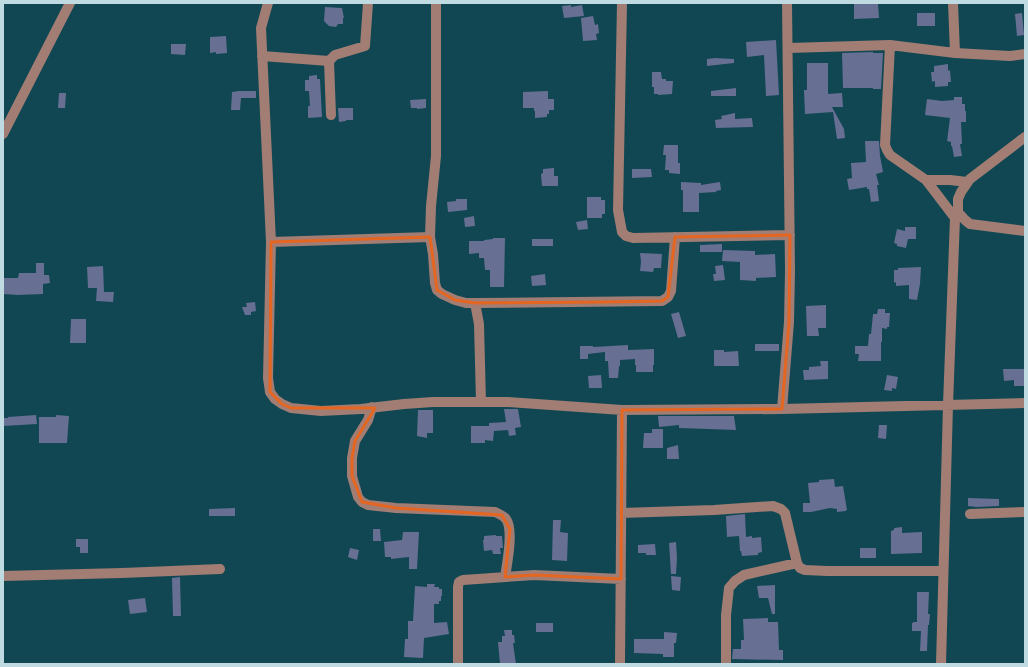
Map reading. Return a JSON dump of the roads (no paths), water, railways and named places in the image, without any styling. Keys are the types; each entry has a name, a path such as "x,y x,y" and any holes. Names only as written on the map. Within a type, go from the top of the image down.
{"street":[{"path":"3,134 70,3"},
{"path":"268,3 260,28 271,242 268,378 270,392 275,399 282,404 291,408 321,411 433,402 508,402 622,410 782,409 1025,403"},
{"path":"262,56 329,61 336,55 365,46 368,3"},
{"path":"436,3 436,156 431,206 430,237 437,290 455,300 466,303 662,301 668,297 671,291 675,237"},
{"path":"622,3 618,210 622,232 626,236 633,238 790,235"},
{"path":"782,409 789,322 790,235 788,3"},
{"path":"954,3 955,53"},
{"path":"788,48 890,46 955,53 1010,56 1025,54"},
{"path":"890,46 886,150 890,155 926,180 957,215 970,224 1025,231"},
{"path":"329,61 332,116"},
{"path":"941,664 948,404 958,199 970,179 1025,137"},
{"path":"926,180 967,182"},
{"path":"271,242 430,237"},
{"path":"475,303 479,324 481,402"},
{"path":"372,408 368,420 355,441 352,458 352,476 358,497 362,502 368,505 396,508 495,512 502,515 507,520 510,529 505,577"},
{"path":"620,664 622,410"},
{"path":"622,512 714,510 773,506 781,509 785,514 797,563 800,568 806,570 828,571 943,571"},
{"path":"970,514 1025,512"},
{"path":"726,664 726,614 729,588 735,581 744,576 797,563"},
{"path":"3,576 220,569"},
{"path":"458,664 459,582 463,580 534,575 621,579"}]}
